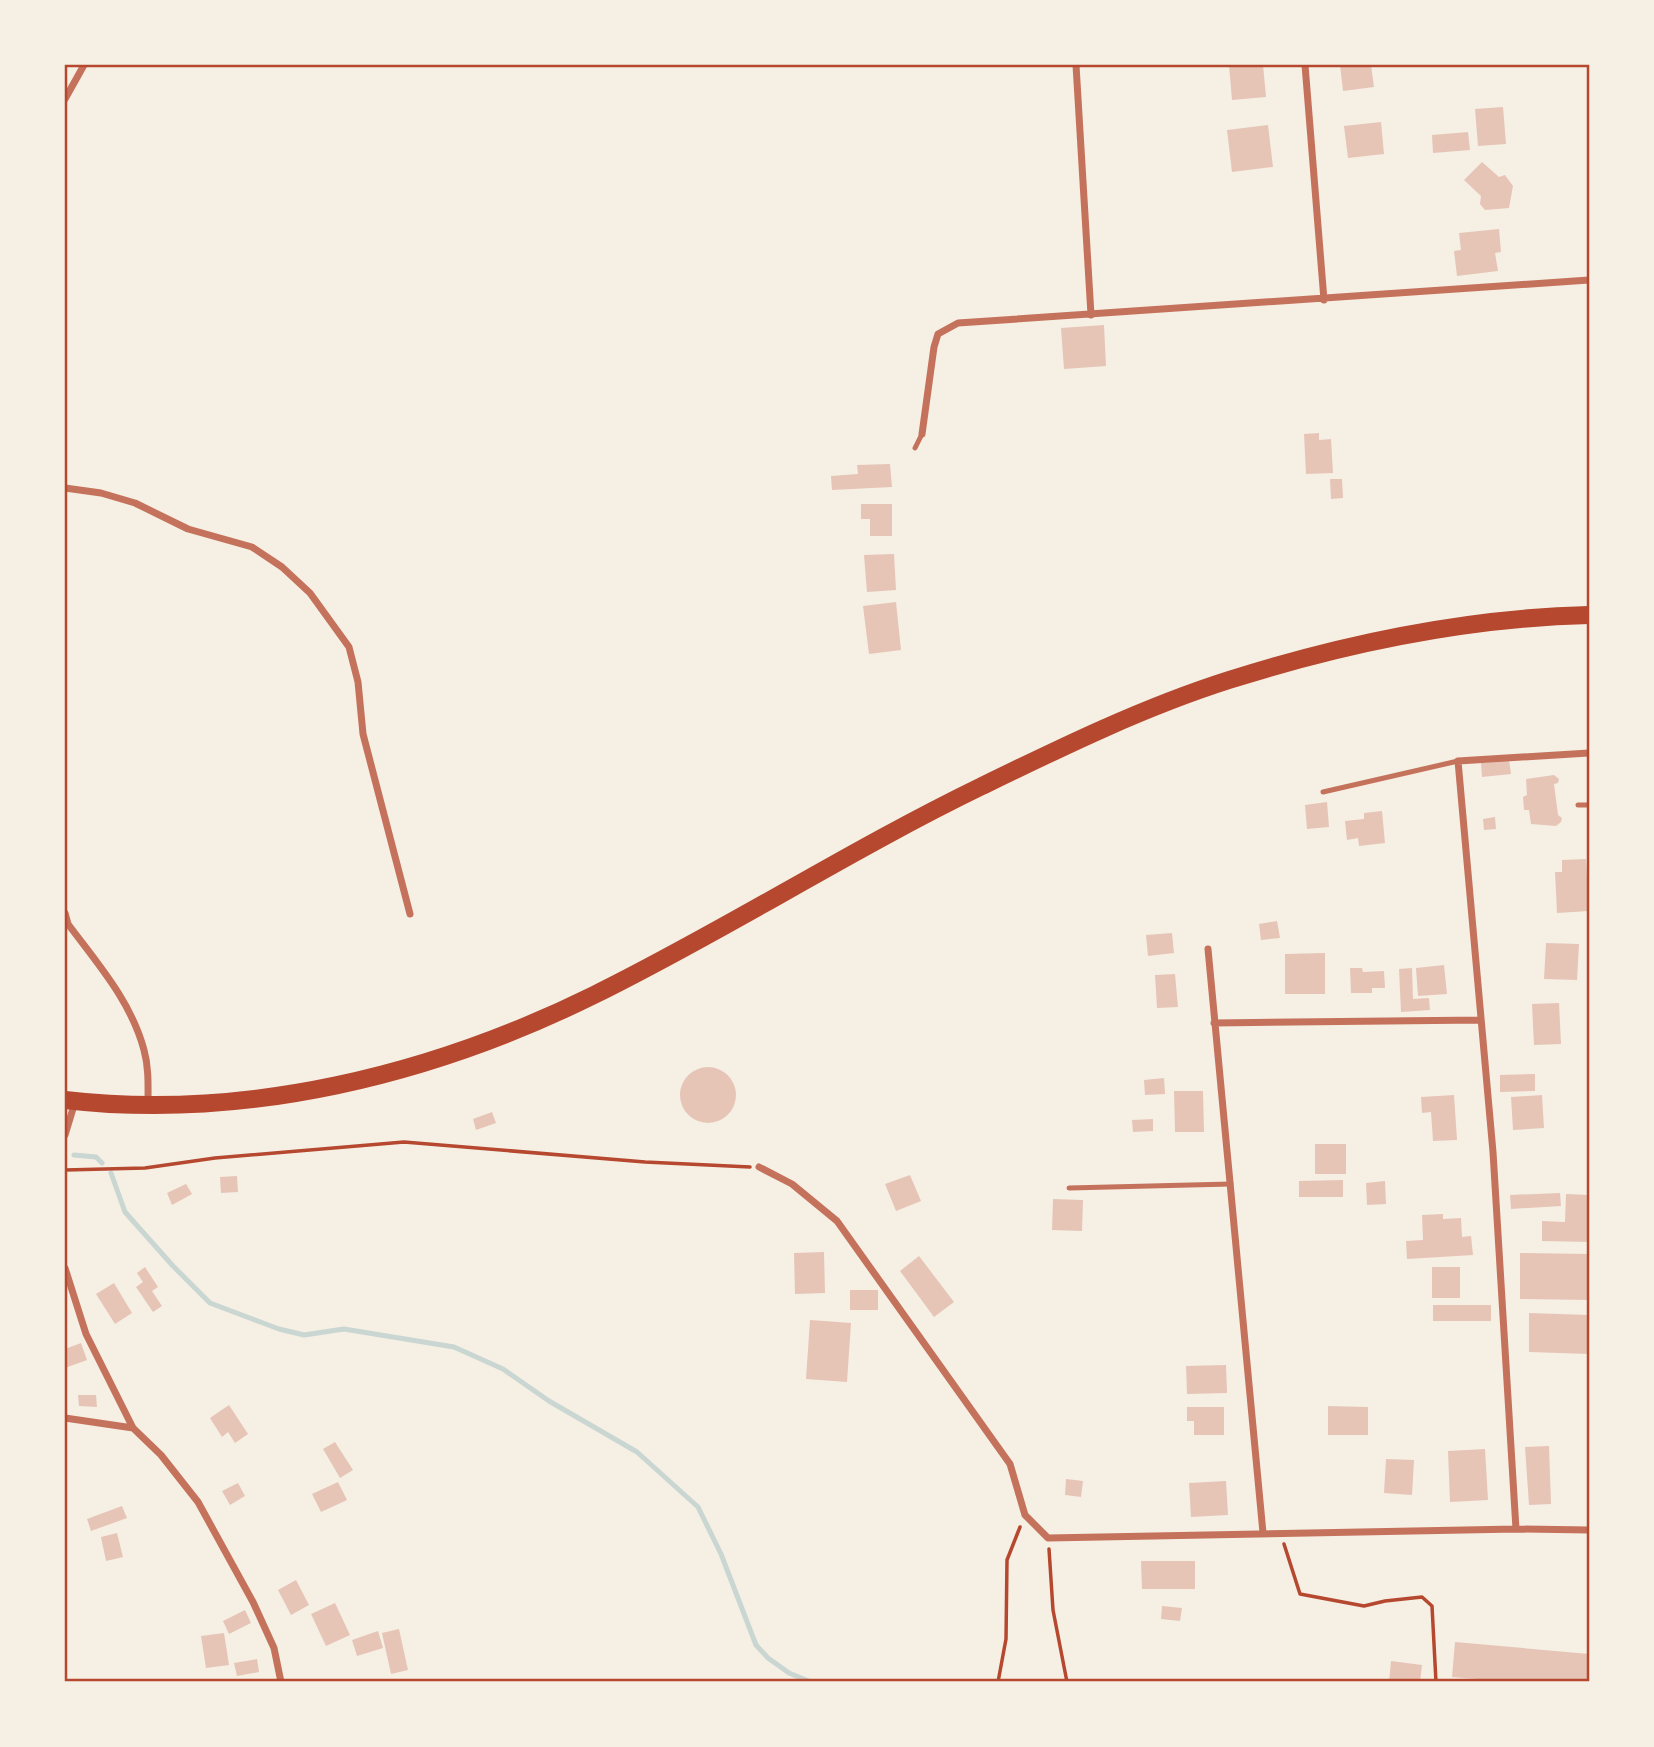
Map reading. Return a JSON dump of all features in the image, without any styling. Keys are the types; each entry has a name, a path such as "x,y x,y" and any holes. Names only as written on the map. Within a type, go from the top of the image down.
{"highway":[{"path":"70,1101 177,1107 312,1090 389,1073 449,1055 518,1029 592,996 979,788 1114,724 1227,681 1405,634 1494,620 1589,615"}],"street":[{"path":"65,99 84,65"},
{"path":"1076,65 1091,315"},
{"path":"1306,65 1324,300"},
{"path":"922,434 934,347 939,334 958,323 1589,280"},
{"path":"65,488 101,493 135,503 188,529 252,547 282,567 310,593 349,647 358,682 363,734 410,914"},
{"path":"1516,1529 1493,1152 1458,761 1589,753"},
{"path":"65,913 68,923 114,985 132,1017 148,1069 148,1105"},
{"path":"1208,949 1263,1532"},
{"path":"1214,1023 1481,1020"},
{"path":"65,1135 70,1101"},
{"path":"759,1167 793,1184 837,1221 1010,1464 1025,1515 1048,1538 1263,1532 1589,1530"},
{"path":"65,1268 86,1334 133,1428 161,1455 198,1502 253,1602 274,1648 281,1682"},
{"path":"65,1418 133,1428"}],"lane":[{"path":"915,448 922,434"},
{"path":"1323,792 1458,761"},
{"path":"1578,805 1589,805"},
{"path":"1069,1188 1231,1184"}],"path":[{"path":"65,1170 145,1168 215,1158 404,1142 645,1162 759,1167"},
{"path":"998,1682 1006,1639 1007,1560 1025,1515"},
{"path":"1280,1532 1300,1594 1364,1606 1422,1597 1432,1606 1436,1682"},
{"path":"1048,1538 1053,1610 1068,1682"}],"building":[{"path":"1229,65 1263,65 1266,97 1232,100"},
{"path":"1340,65 1371,65 1374,87 1343,91"},
{"path":"1503,107 1506,144 1478,146 1475,109"},
{"path":"1381,122 1384,154 1348,158 1344,126"},
{"path":"1268,125 1273,167 1232,172 1227,130"},
{"path":"1468,132 1470,150 1433,153 1432,135"},
{"path":"1482,162 1499,177 1505,175 1513,186 1509,208 1485,210 1480,204 1481,196 1464,180"},
{"path":"1499,229 1501,252 1495,253 1498,271 1457,276 1454,251 1461,250 1459,233"},
{"path":"1104,325 1106,366 1064,369 1061,328"},
{"path":"1319,433 1319,440 1331,439 1333,473 1306,474 1304,434"},
{"path":"890,464 892,487 832,490 831,476 858,474 857,465"},
{"path":"1330,479 1342,479 1343,498 1331,499"},
{"path":"861,504 892,504 892,536 870,536 870,519 861,519"},
{"path":"894,554 896,590 867,592 864,555"},
{"path":"896,602 901,650 869,654 863,606"},
{"path":"1509,760 1511,774 1482,777 1481,763"},
{"path":"1554,775 1559,779 1558,783 1554,784 1561,822 1556,826 1531,824 1529,810 1524,810 1526,779"},
{"path":"1327,802 1329,827 1307,829 1305,805"},
{"path":"1382,811 1385,843 1359,846 1358,838 1347,840 1345,821 1364,819 1364,813"},
{"path":"1495,817 1496,829 1484,830 1483,819"},
{"path":"1586,859 1589,911 1557,913 1555,872 1562,872 1562,860"},
{"path":"1277,921 1280,938 1261,940 1259,924"},
{"path":"1172,933 1174,953 1148,956 1146,935"},
{"path":"1546,943 1579,944 1577,980 1544,979"},
{"path":"1325,953 1325,994 1285,994 1285,954"},
{"path":"1444,965 1447,994 1418,996 1416,968"},
{"path":"1350,968 1362,968 1363,972 1384,971 1385,988 1372,988 1372,993 1351,993"},
{"path":"1412,968 1413,999 1429,998 1430,1010 1401,1012 1399,969"},
{"path":"1175,974 1178,1007 1157,1008 1155,975"},
{"path":"1559,1003 1561,1044 1534,1045 1532,1004"},
{"path":"703,1067 713,1067 728,1075 734,1084 734,1106 728,1115 713,1123 703,1123 685,1111 680,1100 680,1090 692,1072"},
{"path":"1535,1074 1535,1091 1500,1092 1500,1075"},
{"path":"1164,1078 1165,1094 1145,1095 1144,1080"},
{"path":"1174,1091 1203,1091 1204,1132 1175,1132"},
{"path":"1454,1095 1457,1140 1433,1141 1431,1112 1422,1113 1421,1097"},
{"path":"1542,1095 1544,1128 1513,1130 1511,1097"},
{"path":"492,1112 496,1123 476,1130 473,1119"},
{"path":"1153,1119 1153,1131 1133,1132 1132,1120"},
{"path":"1315,1144 1346,1144 1346,1174 1315,1174"},
{"path":"910,1175 921,1201 896,1211 885,1184"},
{"path":"237,1176 238,1192 221,1193 220,1177"},
{"path":"1343,1180 1343,1197 1299,1197 1299,1181"},
{"path":"1385,1181 1386,1204 1367,1205 1366,1183"},
{"path":"186,1184 192,1194 172,1205 167,1193"},
{"path":"1560,1193 1561,1206 1511,1209 1510,1195"},
{"path":"1566,1194 1589,1195 1589,1242 1542,1241 1542,1221 1565,1222"},
{"path":"1053,1199 1083,1200 1082,1231 1052,1230"},
{"path":"1443,1214 1443,1219 1461,1218 1462,1237 1471,1236 1473,1255 1407,1259 1406,1241 1423,1240 1422,1215"},
{"path":"824,1252 825,1293 795,1294 794,1253"},
{"path":"1520,1253 1589,1254 1589,1300 1520,1299"},
{"path":"919,1256 954,1302 934,1317 900,1271"},
{"path":"145,1267 158,1287 152,1291 162,1306 153,1312 136,1287 143,1282 137,1273"},
{"path":"1432,1267 1460,1267 1460,1298 1432,1298"},
{"path":"114,1283 132,1313 115,1324 96,1294"},
{"path":"850,1290 878,1290 878,1310 850,1310"},
{"path":"1433,1305 1491,1305 1491,1321 1433,1321"},
{"path":"1529,1313 1589,1315 1589,1354 1529,1352"},
{"path":"810,1320 851,1323 847,1382 806,1379"},
{"path":"81,1343 87,1360 65,1368 65,1349"},
{"path":"1226,1365 1227,1393 1187,1394 1186,1366"},
{"path":"78,1395 96,1395 97,1407 79,1406"},
{"path":"229,1405 248,1434 235,1443 228,1432 222,1437 210,1418"},
{"path":"1328,1406 1368,1407 1368,1435 1328,1435"},
{"path":"1187,1407 1224,1407 1224,1435 1194,1435 1194,1421 1187,1421"},
{"path":"335,1442 353,1470 340,1478 323,1449"},
{"path":"1549,1446 1551,1504 1529,1505 1525,1447"},
{"path":"1485,1449 1488,1500 1450,1502 1448,1451"},
{"path":"1386,1459 1414,1460 1412,1495 1384,1493"},
{"path":"1066,1479 1083,1481 1081,1497 1065,1495"},
{"path":"1226,1481 1228,1515 1191,1517 1189,1483"},
{"path":"338,1482 347,1500 321,1512 312,1494"},
{"path":"238,1483 245,1496 230,1505 222,1491"},
{"path":"122,1506 127,1518 91,1531 87,1519"},
{"path":"117,1533 123,1557 106,1561 101,1537"},
{"path":"1141,1561 1195,1561 1195,1589 1142,1589"},
{"path":"296,1580 309,1605 291,1615 278,1590"},
{"path":"335,1603 350,1635 326,1646 311,1614"},
{"path":"1162,1606 1182,1608 1180,1621 1161,1619"},
{"path":"245,1610 251,1623 229,1634 223,1621"},
{"path":"399,1629 408,1670 391,1674 382,1633"},
{"path":"378,1631 383,1648 357,1656 352,1640"},
{"path":"224,1633 229,1665 206,1668 201,1636"},
{"path":"1455,1642 1589,1654 1589,1682 1516,1682 1452,1677"},
{"path":"257,1659 259,1672 237,1676 234,1663"},
{"path":"1391,1661 1422,1665 1420,1682 1389,1682"}],"waterway":[{"path":"74,1155 96,1157 102,1163"},
{"path":"111,1173 125,1212 210,1303 279,1329 304,1335 344,1329 454,1347 503,1369 549,1401 637,1452 698,1507 721,1554 756,1645 768,1658 789,1673 811,1682"}]}
